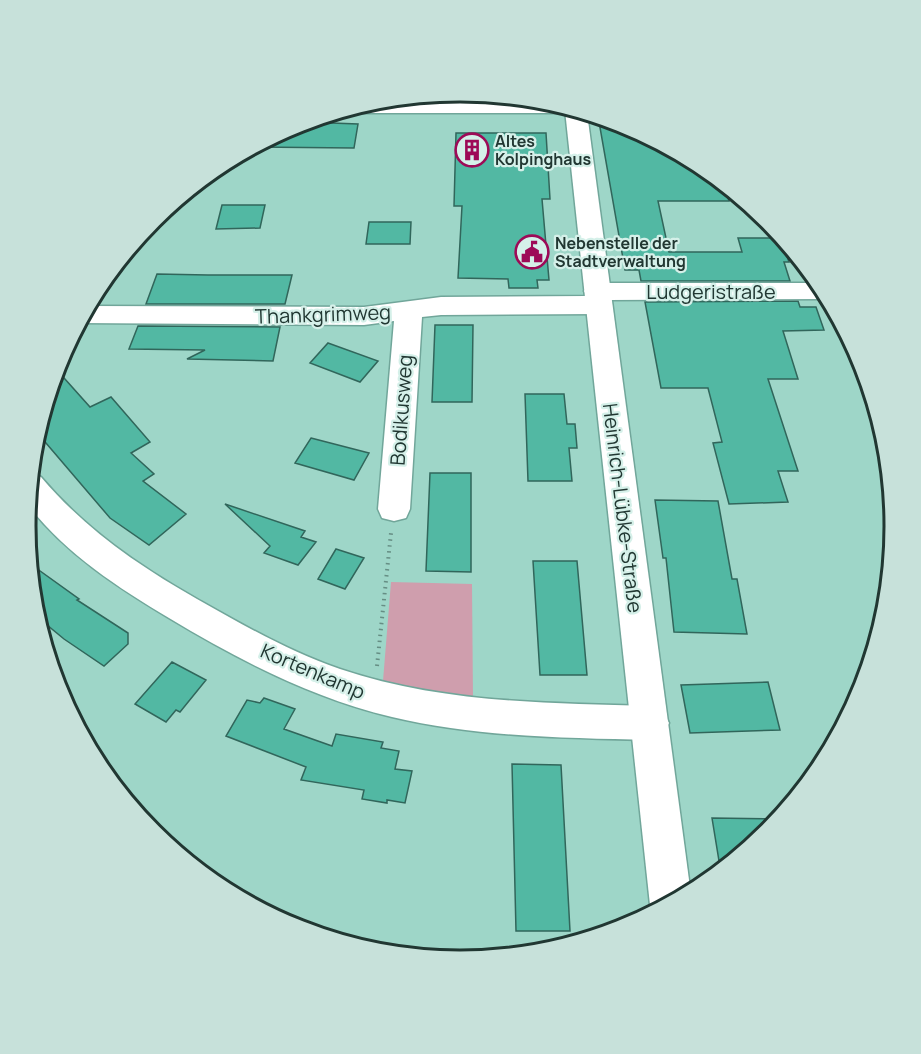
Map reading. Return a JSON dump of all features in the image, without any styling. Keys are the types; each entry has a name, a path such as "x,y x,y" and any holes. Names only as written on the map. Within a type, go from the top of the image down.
{"street":[{"path":"405,106 516,106"},
{"name":"Heinrich-Lübke-Straße","path":"577,119 670,897"},
{"name":"Ludgeristraße","path":"598,298 814,292"},
{"name":"Thankgrimweg","path":"93,315 364,316 441,306 598,298"},
{"name":"Bodikusweg","path":"394,509 409,310"},
{"name":"Kortenkamp","path":"38,493 77,536 140,582 207,622 337,685 374,696 485,715 650,723"}],"path":[{"path":"374,696 394,509"}],"shaded area":[{"path":"391,582 472,584 473,700 383,681"}],"building":[{"path":"331,123 358,124 354,148 271,147"},
{"path":"600,126 673,159 728,198 729,201 658,201 669,252 742,252 738,238 771,238 787,256 789,262 784,262 790,281 641,281 639,270 625,270"},
{"path":"456,133 546,133 550,199 542,199 549,280 537,280 538,288 509,288 508,279 458,278 462,206 454,206"},
{"path":"222,205 265,205 260,228 216,229"},
{"path":"369,222 411,222 410,244 366,244"},
{"path":"157,274 292,275 285,304 146,304"},
{"path":"798,301 800,307 816,307 824,330 783,331 798,379 768,379 798,471 778,471 788,502 729,504 713,443 722,442 708,388 661,388 645,302"},
{"path":"435,325 473,325 472,402 432,402"},
{"path":"138,326 280,327 273,361 187,359 205,350 129,349"},
{"path":"328,343 378,361 360,382 310,363"},
{"path":"64,378 90,407 111,397 150,442 131,453 154,474 143,481 186,514 149,545 110,518 45,441"},
{"path":"525,394 564,394 567,424 575,424 577,448 569,448 572,481 528,481"},
{"path":"311,438 369,453 354,480 295,463"},
{"path":"430,473 471,473 471,572 426,571"},
{"path":"655,500 718,501 732,579 737,579 747,634 674,632 666,558 663,558"},
{"path":"225,504 305,531 301,537 316,542 298,565 264,553 270,546"},
{"path":"336,549 364,558 345,589 318,579"},
{"path":"533,561 577,561 587,675 540,675"},
{"path":"39,570 79,599 77,600 128,633 128,644 104,666 47,625"},
{"path":"172,662 206,680 180,712 176,710 166,722 135,704"},
{"path":"768,682 780,730 690,733 681,685"},
{"path":"264,698 295,709 284,729 332,746 336,734 383,742 381,748 399,751 395,769 412,771 405,803 362,799 364,790 301,780 306,767 226,736 247,700 260,703"},
{"path":"512,764 561,765 570,931 516,931"},
{"path":"712,818 769,819 761,827 719,864"}],"place":[{"name":"Altes Kolpinghaus","path":"472,150"},
{"name":"Nebenstelle der Stadtverwaltung","path":"532,252"}]}
